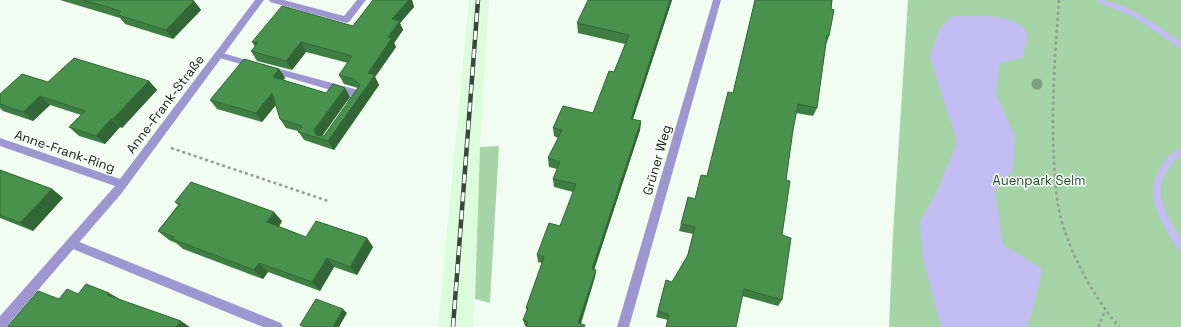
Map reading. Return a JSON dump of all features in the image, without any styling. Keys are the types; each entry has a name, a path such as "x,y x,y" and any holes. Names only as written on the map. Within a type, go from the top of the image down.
{"street":[{"path":"273,0 346,20 362,0"},
{"name":"Grüner Weg","path":"623,327 717,0"},
{"name":"Anne-Frank-Straße","path":"0,325 72,244 122,184 219,55 256,1"},
{"name":"Anne-Frank-Straße","path":"219,55 358,94 349,107"},
{"name":"Anne-Frank-Ring","path":"0,142 122,184"},
{"path":"72,244 277,327"}],"path":[{"path":"1059,1 1052,131 1057,198 1066,235 1085,277 1105,311 1119,327"},
{"path":"154,142 328,201"},
{"path":"1098,327 1105,311"}],"shaded area":[{"path":"469,0 489,0 480,147 473,327 438,327"},
{"path":"953,16 987,16 1004,18 1012,20 1023,27 1028,34 1023,58 999,63 996,95 1015,136 1013,170 995,191 1003,245 1043,269 1030,320 1026,327 941,327 923,258 920,222 937,191 957,142 930,57 939,29"}],"green space":[{"name":"Auenpark Selm","path":"908,0 1181,0 1181,327 889,327 893,233"},
{"path":"499,146 490,303 475,299 480,147"}],"building":[{"path":"83,0 194,1 166,30 118,15 121,11"},
{"path":"373,0 409,0 392,19 400,21 388,37 392,38 368,73 375,75 328,141 298,132 302,126 280,119 272,93 256,113 210,100 244,59 279,69 273,77 326,93 333,84 345,88 314,130 316,135 324,136 360,85 354,79 339,75 352,56 301,42 286,61 251,51 258,43 252,42 282,6 353,26"},
{"path":"588,0 670,0 631,119 641,121 592,269 596,270 578,323 585,325 584,327 526,327 528,322 523,320 528,308 526,308 544,257 537,255 549,223 560,226 576,184 553,179 560,162 548,158 562,130 553,128 563,106 593,113 609,71 614,72 629,35 577,23"},
{"path":"755,0 832,0 831,9 834,10 829,36 827,35 817,108 798,104 793,130 786,180 790,181 782,235 791,238 782,300 744,289 736,327 666,327 669,315 658,311 666,280 672,282 688,255 695,227 681,224 688,197 695,199 701,175 707,176 728,92 733,93"},
{"path":"74,58 149,81 96,136 69,127 85,111 40,96 23,112 0,104 0,94 22,74 48,82"},
{"path":"0,170 52,189 20,223 0,215"},
{"path":"191,182 274,212 267,222 306,237 316,221 367,238 350,267 327,258 312,282 259,263 254,270 172,239 174,237 158,231 180,204 175,202"},
{"path":"86,284 109,293 107,295 181,321 176,327 7,327 38,291 59,299 67,289 78,294"},
{"path":"316,299 343,309 333,327 304,327 300,325"}],"waterway":[{"path":"1099,0 1136,15 1181,46"},
{"path":"1181,152 1176,154 1167,164 1160,175 1157,185 1159,206 1168,227 1181,246"}],"railway":[{"path":"453,327 478,0"}]}
